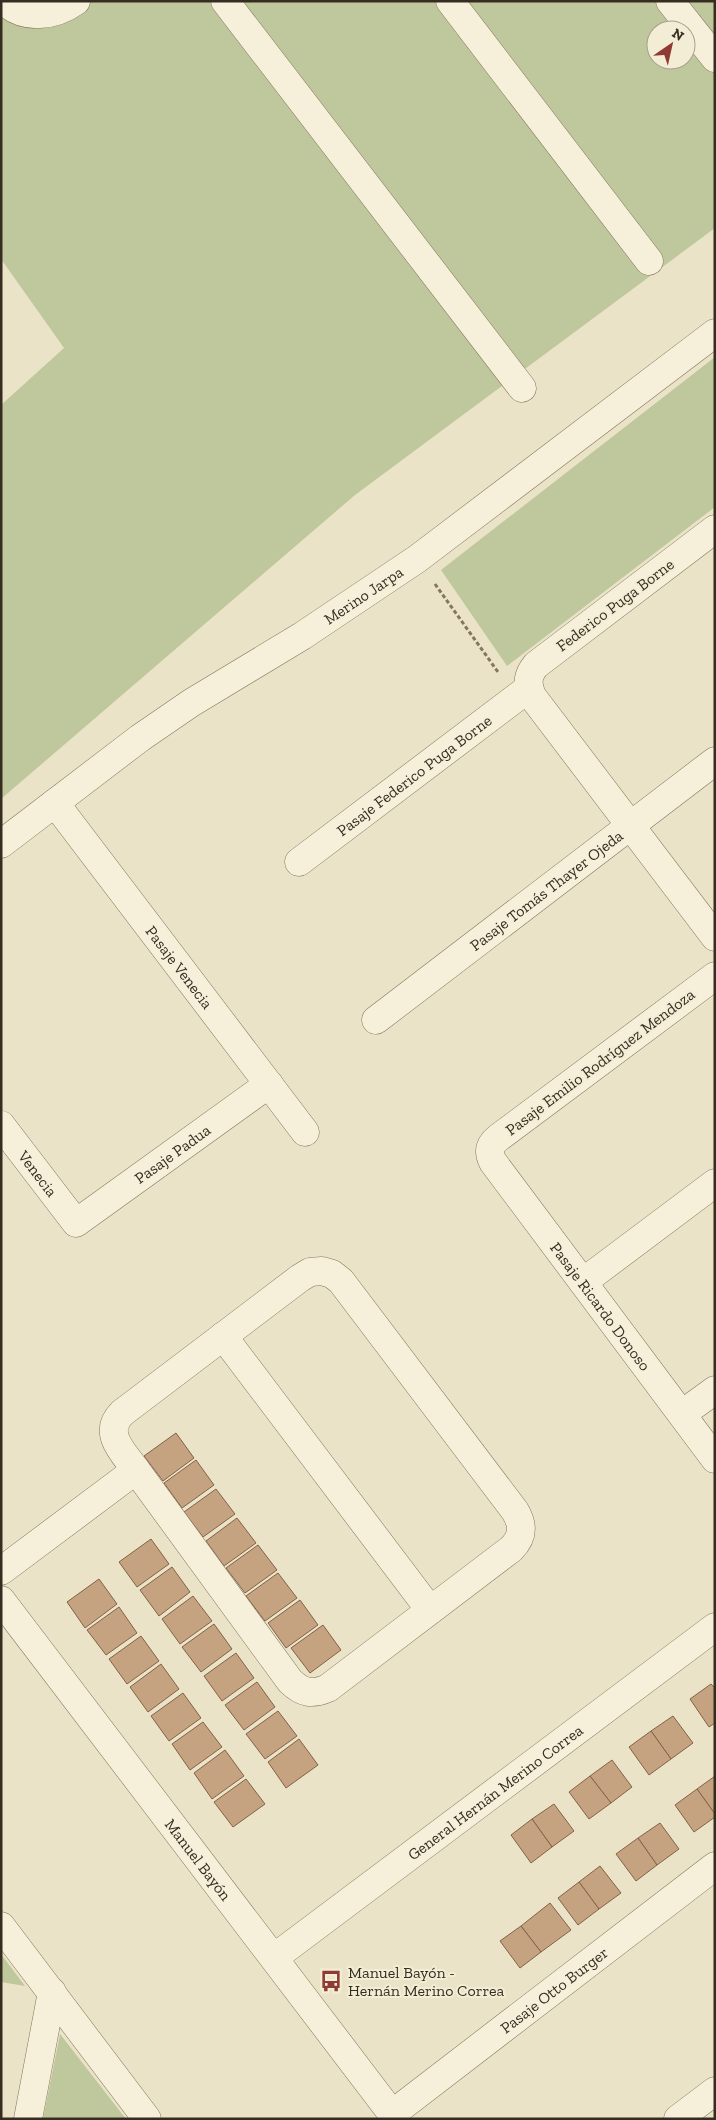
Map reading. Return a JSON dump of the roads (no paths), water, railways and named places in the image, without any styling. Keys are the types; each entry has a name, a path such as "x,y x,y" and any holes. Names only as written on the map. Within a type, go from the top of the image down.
{"street":[{"path":"4,1 18,10 32,14 47,14 61,10 76,1"},
{"path":"225,1 522,388"},
{"path":"450,1 649,261"},
{"path":"670,1 715,58"},
{"name":"Merino Jarpa","path":"1,844 140,738 191,703 302,636 417,559 715,333"},
{"name":"Federico Puga Borne","path":"523,692 530,672 536,665 715,529"},
{"path":"523,692 532,696 715,937"},
{"name":"Pasaje Federico Puga Borne","path":"299,862 523,692"},
{"name":"Pasaje Tomás Thayer Ojeda","path":"376,1020 715,762"},
{"name":"Pasaje Venecia","path":"55,803 305,1132"},
{"name":"Pasaje Emilio Rodríguez Mendoza","path":"490,1150 492,1143 498,1138 715,976"},
{"name":"Pasaje Padua","path":"76,1223 269,1084"},
{"name":"Venecia","path":"1,1125 76,1223"},
{"name":"Pasaje Ricardo Donoso","path":"490,1150 493,1162 715,1458"},
{"path":"583,1282 715,1183"},
{"path":"322,1271 332,1274 341,1281 521,1521 522,1532 518,1542 511,1549 328,1688 318,1693 307,1693 298,1688 115,1442 112,1427 115,1419 223,1336 310,1272 322,1271"},
{"path":"223,1336 430,1610"},
{"path":"682,1414 715,1390"},
{"path":"1,1571 136,1470"},
{"name":"Manuel Bayón","path":"1,1600 394,2116"},
{"name":"General Hernán Merino Correa","path":"274,1957 715,1627"},
{"name":"Pasaje Otto Burger","path":"394,2116 715,1866"},
{"path":"1,1926 148,2119"},
{"path":"28,2119 52,1992"},
{"path":"678,2119 715,2091"}],"place":[{"name":"Manuel Bayón - Hernán Merino Correa","path":"331,1981"}]}
